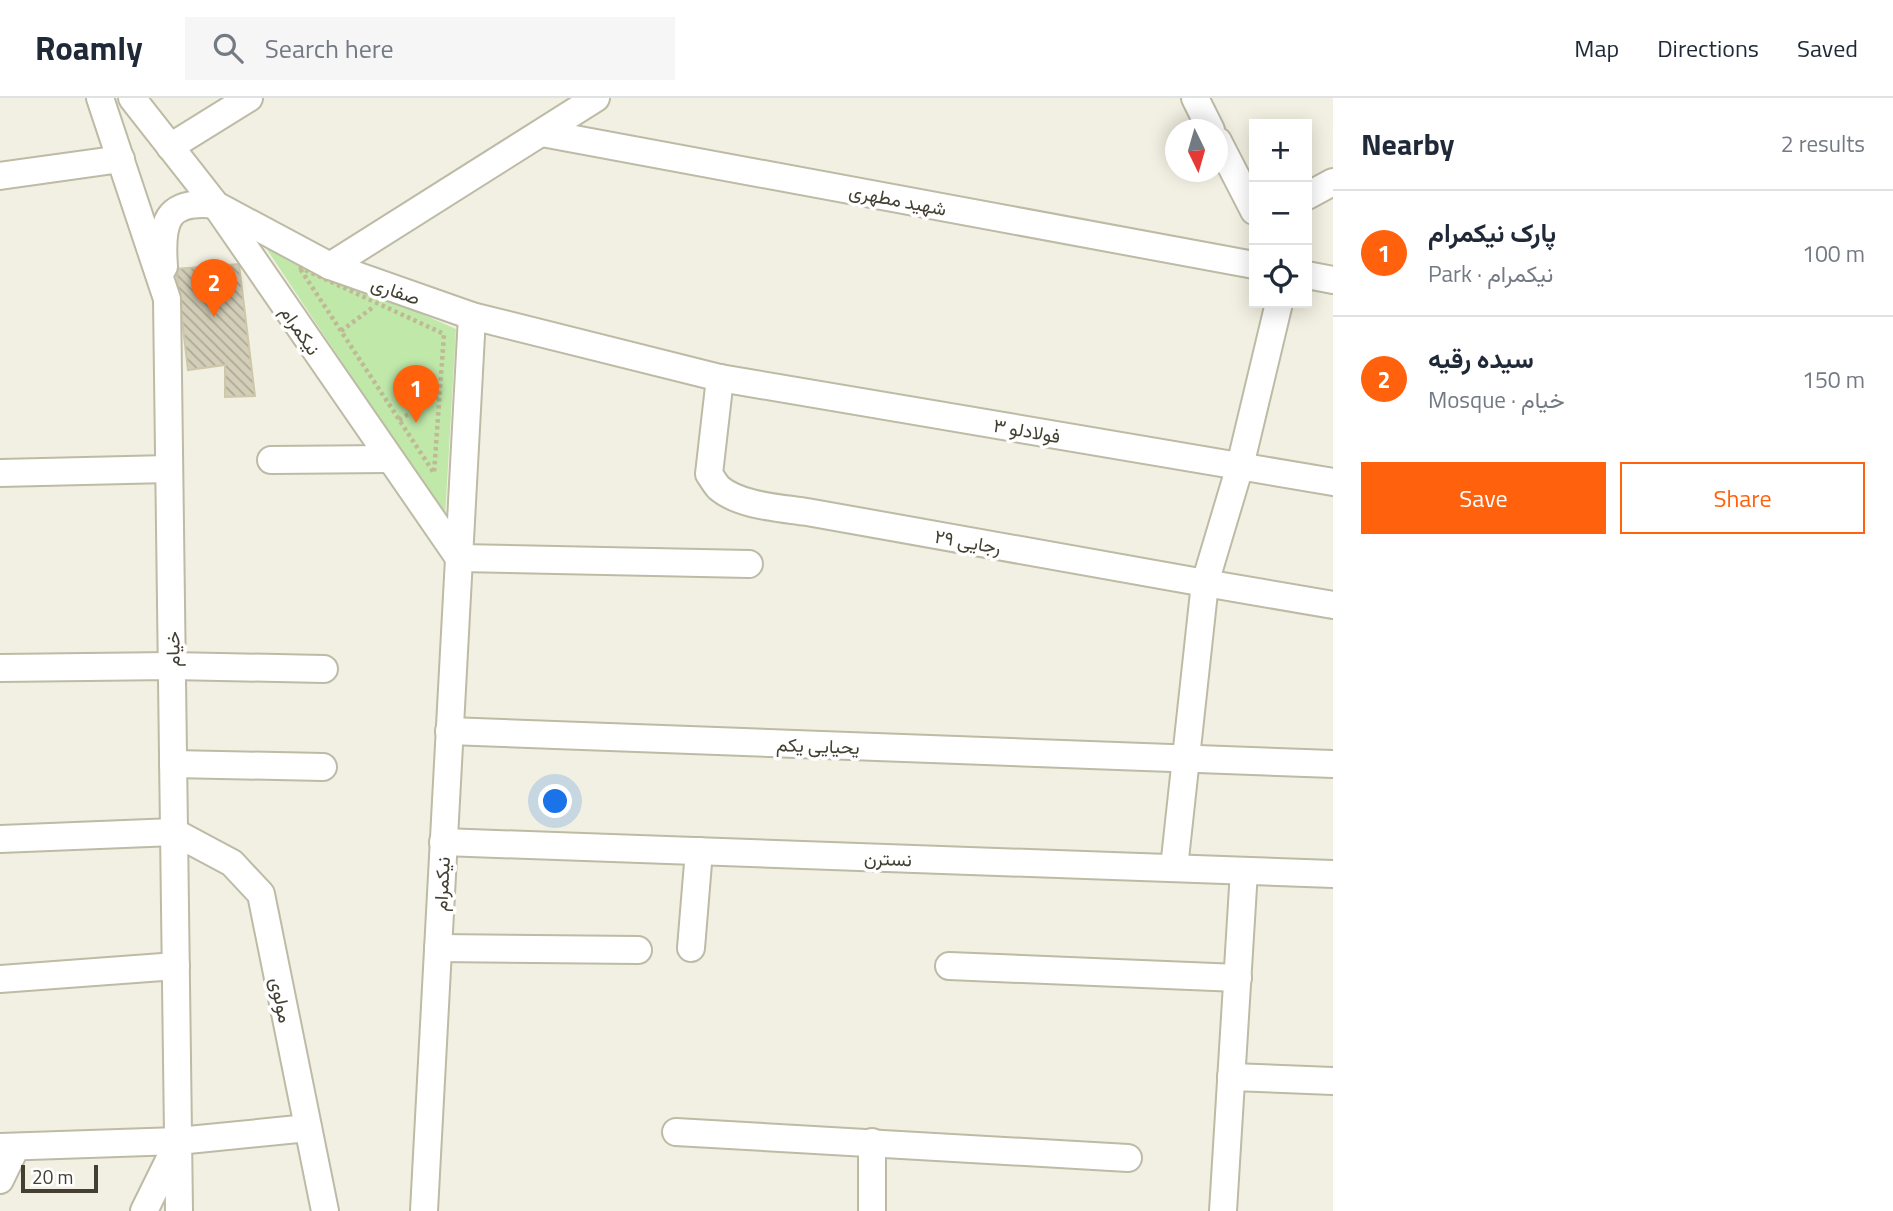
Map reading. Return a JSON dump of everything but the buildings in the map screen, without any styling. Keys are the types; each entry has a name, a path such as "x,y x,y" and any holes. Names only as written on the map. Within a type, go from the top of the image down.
{"street":[{"name":"خیام","path":"100,98 167,299 179,1211"},
{"name":"صفاری","path":"132,98 216,205 386,296 720,378"},
{"path":"170,147 249,98"},
{"path":"330,266 596,98"},
{"path":"1195,98 1206,119"},
{"name":"شهید مطهری","path":"542,132 1249,264"},
{"path":"0,176 121,159"},
{"path":"1228,162 1249,202"},
{"path":"1312,193 1333,182"},
{"path":"167,299 162,240 166,220 179,208 196,203 216,205"},
{"name":"نیکمرام","path":"216,205 459,558"},
{"path":"1312,276 1333,280"},
{"path":"1174,868 1205,583 1240,466 1278,308"},
{"name":"نیکمرام","path":"424,1211 472,316"},
{"name":"فولادلو ۳","path":"720,378 1333,482"},
{"name":"رجایی ۲۹","path":"720,378 709,474 717,487 732,497 759,505 1333,605"},
{"path":"271,460 389,459"},
{"path":"0,472 169,469"},
{"path":"459,558 749,564"},
{"path":"0,668 172,666 324,669"},
{"name":"یحیایی یکم","path":"449,731 1333,764"},
{"path":"173,764 323,766"},
{"path":"0,839 174,832"},
{"name":"مولوی","path":"174,832 232,863 261,894 325,1211"},
{"name":"نسترن","path":"443,842 1333,874"},
{"path":"691,948 699,851"},
{"path":"1223,1211 1244,871"},
{"path":"438,948 638,950"},
{"path":"0,979 176,966"},
{"path":"949,966 1238,978"},
{"path":"1231,1077 1333,1081"},
{"path":"0,1180 8,1147 178,1141 308,1128"},
{"path":"676,1132 1128,1158"},
{"path":"144,1211 178,1141"},
{"path":"872,1211 873,1142"}],"path":[{"path":"299,267 386,296 444,334 434,473 341,331 299,267"},
{"path":"341,331 386,296"},
{"path":"399,419 440,394 468,381"}],"green space":[{"path":"264,245 456,329 445,517"}],"place":[{"name":"سیده رقیه","path":"214,317"},
{"name":"پارک نیکمرام","path":"416,423"}]}
